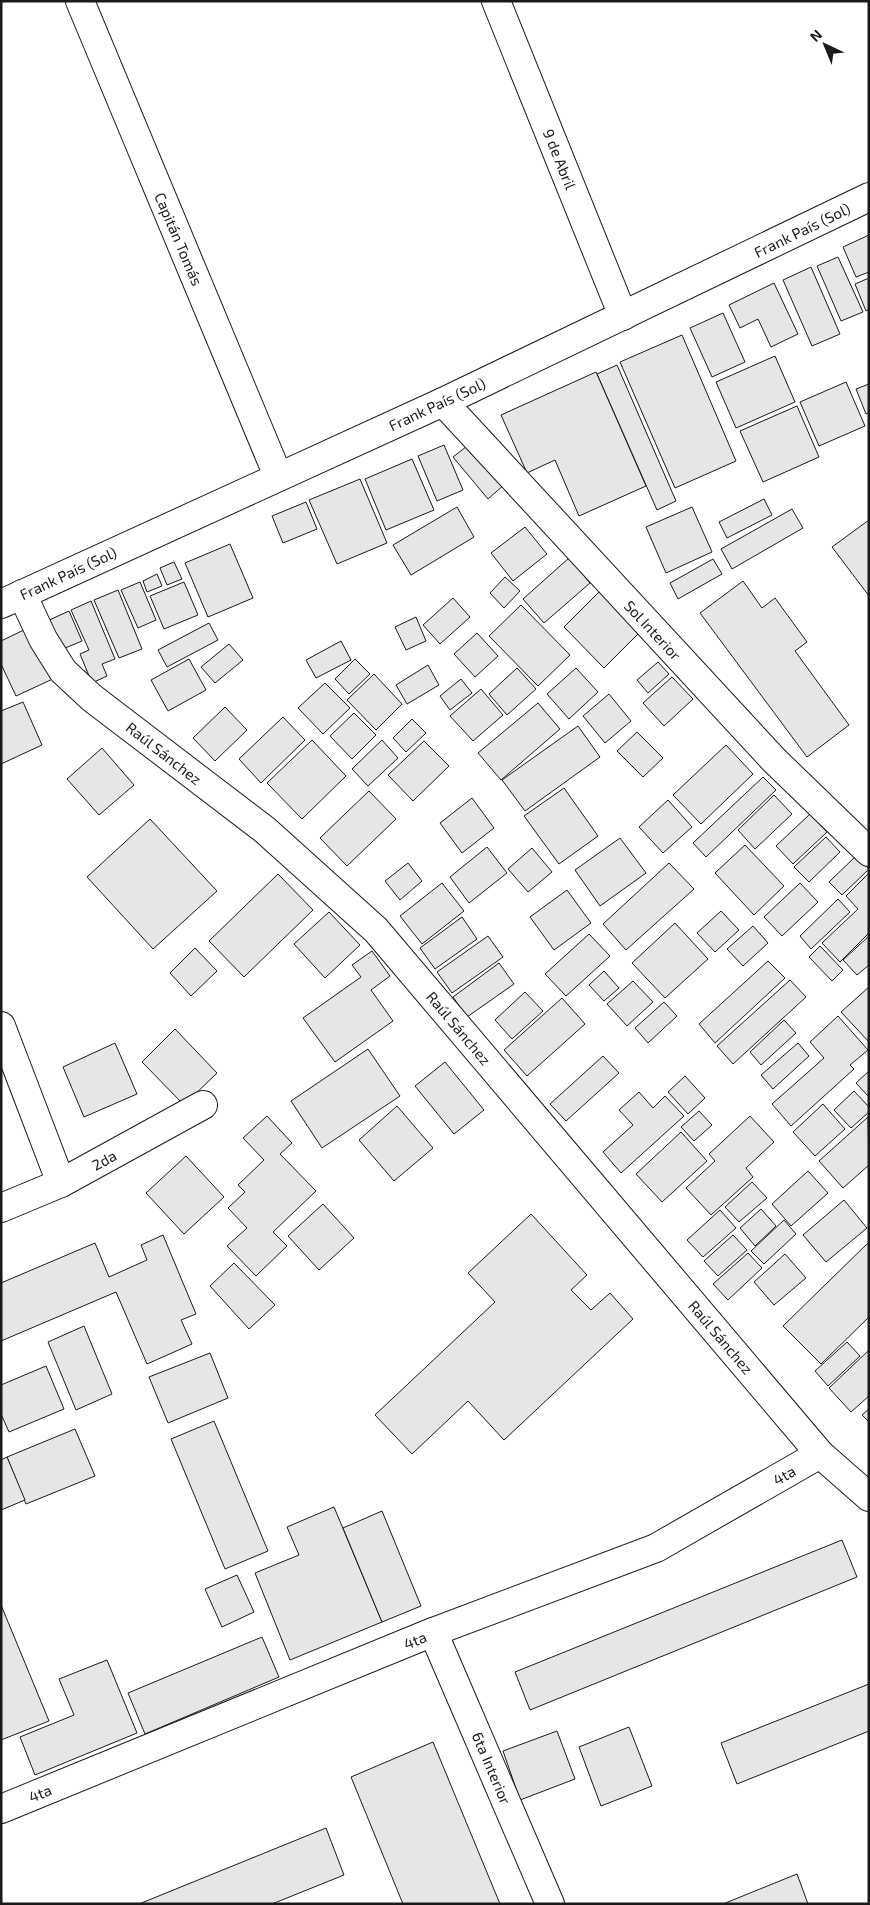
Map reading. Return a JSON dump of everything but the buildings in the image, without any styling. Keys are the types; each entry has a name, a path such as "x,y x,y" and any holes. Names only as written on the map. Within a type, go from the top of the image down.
{"street":[{"name":"Capitán Tomás","path":"80,1 278,476"},
{"name":"9 de Abril","path":"496,1 623,316"},
{"name":"Frank País (Sol)","path":"12,599 443,402 869,197"},
{"name":"Sol Interior","path":"443,402 774,760 869,852"},
{"name":"Raúl Sánchez","path":"12,599 43,639 62,671 92,698 265,830 376,930 820,1454 869,1497"},
{"path":"1,1026 61,1184"},
{"name":"2da","path":"1,1208 61,1184 203,1105"},
{"name":"4ta","path":"1,1809 433,1632 656,1548 820,1454"},
{"name":"6ta Interior","path":"433,1632 550,1904"}]}
